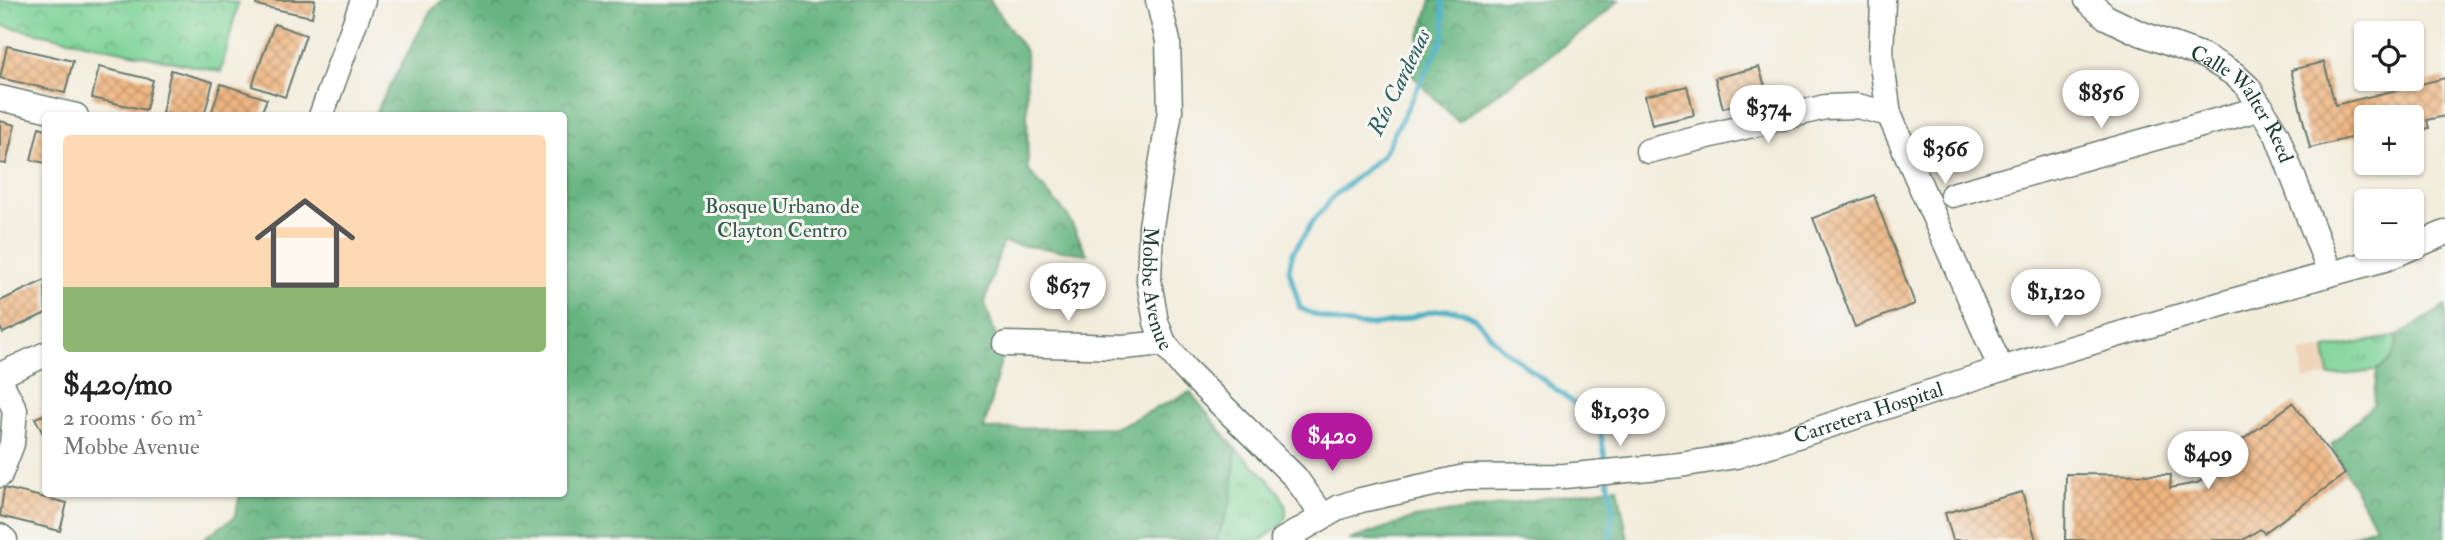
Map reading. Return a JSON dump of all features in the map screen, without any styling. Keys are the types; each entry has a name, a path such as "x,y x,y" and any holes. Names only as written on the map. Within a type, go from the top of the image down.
{"street":[{"path":"322,112 363,0"},
{"name":"Mobbe Avenue","path":"1158,0 1168,41 1170,111 1151,226 1149,281 1151,302 1164,343 1216,401 1295,477 1323,516"},
{"path":"1883,0 1881,58 1889,114 2001,369"},
{"name":"Calle Walter Reed","path":"2087,0 2106,17 2137,32 2204,56 2234,74 2248,88 2277,135 2330,273"},
{"path":"0,97 60,112"},
{"path":"1648,151 1825,107 1857,106 1889,114"},
{"path":"1952,195 2262,108"},
{"name":"Carretera Hospital","path":"1285,539 1323,516 1361,500 1465,477 1564,476 1680,465 1736,456 2001,369 2385,259 2445,233"},
{"path":"1006,344 1124,347 1164,343"},
{"path":"0,475 12,444 15,410 0,377 42,356"},
{"path":"1295,477 1324,495 1343,500 1361,500"},
{"path":"1285,539 1298,513 1299,494 1295,477"},
{"path":"0,536 5,540"}],"shaded area":[{"path":"2325,349 2329,376 2304,380 2300,353"}],"green space":[{"path":"0,0 224,0 238,3 221,72 0,25"},
{"name":"Bosque Urbano de Clayton Centro","path":"443,0 990,0 1026,52 1028,170 1068,216 1087,254 1002,243 985,303 1002,355 984,429 1117,427 1190,392 1236,449 1231,502 1216,540 201,540 235,517 239,497 567,497 567,112 376,112 431,10"},
{"path":"1431,0 1619,0 1597,21 1458,122 1409,72"},
{"path":"2445,306 2445,540 2342,540 2375,526 2331,445 2373,405 2377,370 2392,356 2398,336"},
{"path":"2398,336 2396,349 2384,366 2364,372 2329,376 2325,349"},
{"path":"1236,449 1265,476 1283,499 1286,510 1284,521 1261,540 1216,540 1231,502"},
{"path":"1618,487 1628,540 1349,540 1414,518"}],"building":[{"path":"257,0 315,0 312,17 256,5"},
{"path":"274,24 306,35 285,97 252,86"},
{"path":"7,46 73,61 65,93 0,78"},
{"path":"2324,62 2335,105 2392,91 2424,91 2424,83 2445,78 2445,116 2427,120 2429,128 2424,129 2424,105 2354,105 2354,137 2310,148 2291,70"},
{"path":"99,67 153,80 146,110 92,98"},
{"path":"1759,67 1768,96 1723,108 1715,78"},
{"path":"171,70 213,82 205,112 162,112"},
{"path":"221,84 267,99 262,112 212,112"},
{"path":"1687,86 1694,115 1652,125 1645,96"},
{"path":"0,121 15,125 6,164 0,163"},
{"path":"39,127 42,128 42,162 31,160"},
{"path":"1874,195 1915,304 1855,327 1813,218"},
{"path":"42,281 42,315 3,333 0,327 0,301"},
{"path":"2293,403 2345,474 2264,533 2260,529 2243,540 2065,540 2066,474 2171,475 2170,488 2197,483 2218,471 2212,462"},
{"path":"42,415 42,431 35,418"},
{"path":"4,488 67,503 60,531 0,516"},
{"path":"2022,492 2036,540 1953,540 1945,513"}],"waterway":[{"name":"Río Cardenas","path":"1442,0 1445,35 1383,155 1336,194 1313,221 1292,254 1289,270 1300,308 1323,318 1357,325 1381,324 1444,310 1468,315 1480,323 1501,347 1599,422 1606,465"},
{"name":"Río Cardenas","path":"1608,478 1613,507 1610,540"}]}
